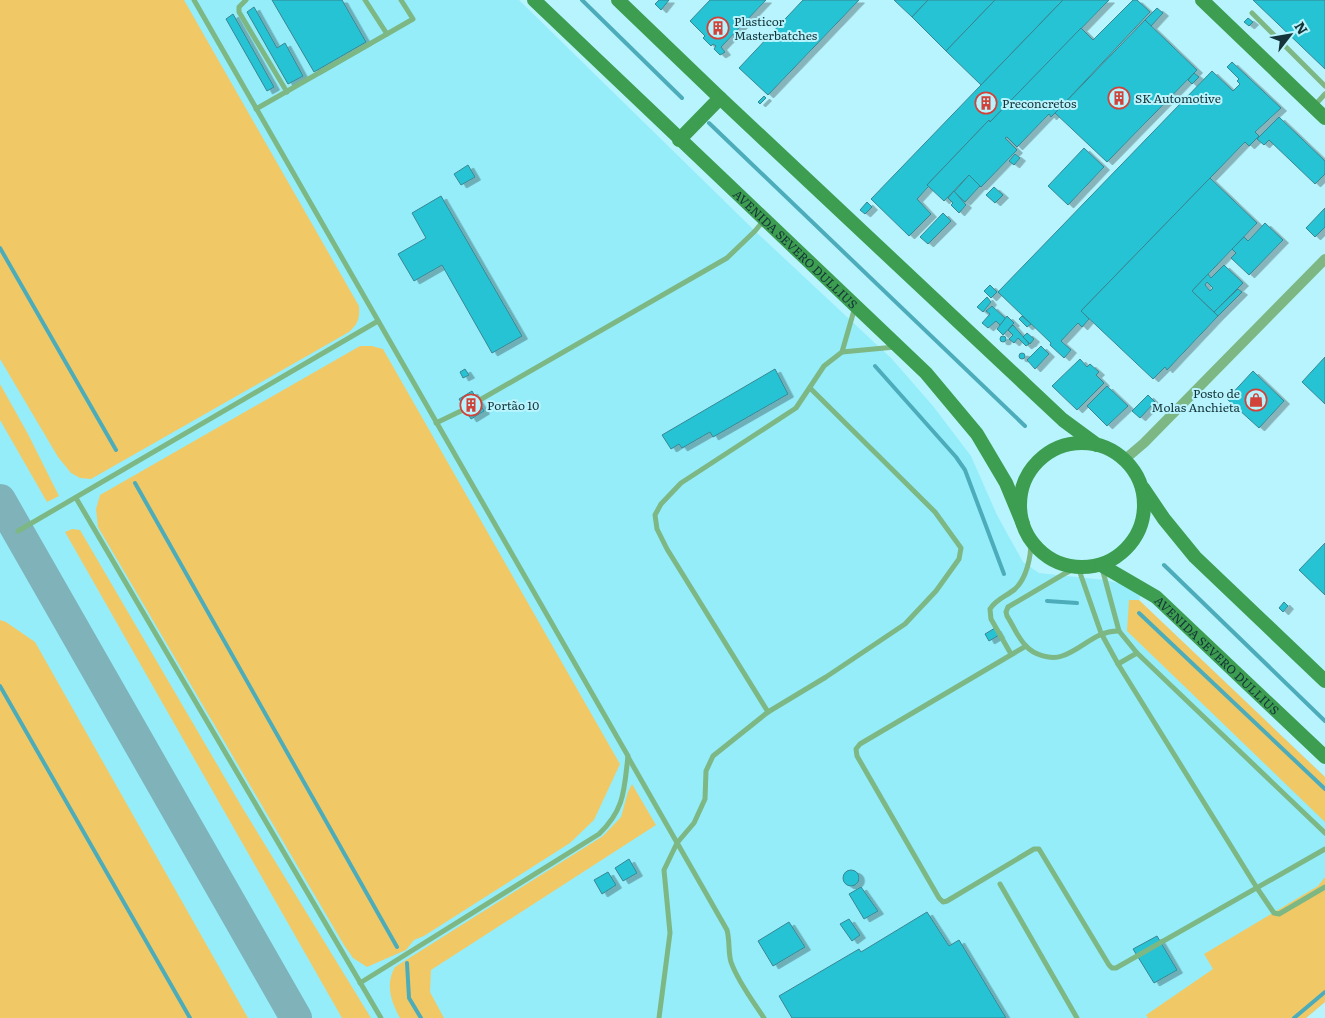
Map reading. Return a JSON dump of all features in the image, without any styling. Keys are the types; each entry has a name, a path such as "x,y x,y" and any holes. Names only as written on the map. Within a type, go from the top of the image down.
{"main road":[{"name":"AVENIDA SEVERO DULLIUS","path":"534,0 926,373 977,434 1006,483 1023,524"},
{"path":"618,0 1063,420 1097,445 1112,451 1124,460 1134,471 1164,518 1196,557 1325,681"},
{"path":"1202,0 1325,118"},
{"path":"679,140 720,98"},
{"path":"1097,445 1081,443 1066,445 1051,451 1038,461 1028,474 1022,490 1020,507 1023,524 1031,541 1045,555 1061,564 1078,567 1101,565 1123,552 1133,540 1140,527 1144,512 1144,498 1140,483"},
{"name":"AVENIDA SEVERO DULLIUS","path":"1101,565 1156,597 1325,757"}],"street":[{"path":"1124,460 1144,443 1325,259"}],"lane":[{"path":"194,0 727,930 730,940 730,960 764,1018"},
{"path":"246,0 239,7 239,12 287,92"},
{"path":"365,0 386,34"},
{"path":"256,109 413,19 401,0"},
{"path":"1252,13 1325,86"},
{"path":"1313,107 1325,94"},
{"path":"478,401 727,258 764,219"},
{"path":"842,352 855,306"},
{"path":"18,531 378,321"},
{"path":"768,712 666,549 657,529 655,515 660,504 681,483 796,408 824,366 842,352 898,346"},
{"path":"659,1018 670,934 664,870 677,843 694,823 705,800 706,771 713,756 768,712 826,677 905,624 936,591 959,559 961,548 935,512 810,388"},
{"path":"436,423 465,408"},
{"path":"76,498 381,1018"},
{"path":"1011,654 991,619 990,609 996,601 1016,588 1022,579 1030,558 1031,541"},
{"path":"1101,565 1119,631 1137,654 1325,833"},
{"path":"1119,631 1101,633 1062,656 1048,657 1040,655 1026,646 1006,612 1008,608 1078,567 1101,633 1118,664 1256,888 1276,915 1325,887"},
{"path":"1026,646 860,744 856,749 861,764 943,902 1034,849 1039,849 1112,968 1116,968 1325,849"},
{"path":"1118,664 1137,654"},
{"path":"360,983 599,834 612,822 623,799 628,756"},
{"path":"1000,884 1077,1018"}],"shaded area":[{"path":"0,0 519,0 755,231 892,359 933,406 971,456 997,515 1023,562 1039,573 1105,580 1126,585 1141,593 1139,601 1325,777 1325,1002 1306,1018 0,1018"},
{"path":"0,0 184,0 359,306 358,320 349,332 91,479 80,478 71,473 58,457 0,359"},
{"path":"360,346 372,346 383,349 620,764 594,820 570,843 424,936 414,940 406,950 367,967 353,958 344,945 98,527 96,509 100,495"},
{"path":"0,384 59,496 47,502 0,420"},
{"path":"72,529 80,530 242,807 371,1018 342,1018 65,532"},
{"path":"1129,600 1139,600 1325,777 1325,822 1127,631"},
{"path":"0,620 35,642 248,1018 0,1018"},
{"path":"632,784 656,825 431,970 430,992 444,1018 400,1018 390,993 390,980 395,967 603,836 621,817"},
{"path":"1325,877 1325,1002 1306,1018 1148,1018 1146,1015 1213,969 1204,954 1318,886"}],"building":[{"path":"272,0 342,0 366,42 314,72"},
{"path":"659,0 669,0 661,10 655,4"},
{"name":"Plasticor Masterbatches","path":"710,0 766,0 721,47 725,52 720,55 714,49 716,46 713,44 711,46 703,38 705,36 690,21"},
{"path":"803,0 859,0 768,95 739,68"},
{"path":"894,0 928,0 912,17"},
{"path":"928,0 995,0 946,51 912,17"},
{"path":"995,0 1063,0 981,85 946,51"},
{"name":"Preconcretos","path":"1063,0 1109,0 927,185 929,186 917,199 931,214 909,236 871,199"},
{"path":"1133,0 1137,0 1150,12 1055,113 1051,117 1049,114 1017,147 1007,137 1005,138 1017,150 981,187 969,175 944,201 927,185 1081,28 1093,40"},
{"path":"1253,0 1325,0 1325,69"},
{"path":"254,7 277,48 285,43 303,76 288,84 247,12"},
{"path":"1157,8 1163,13 1151,26 1145,20"},
{"path":"233,14 274,87 267,91 226,19"},
{"path":"1248,18 1253,22 1249,26 1244,22"},
{"name":"SK Automotive","path":"1145,20 1197,70 1107,162 1055,113"},
{"path":"1232,62 1281,108 1255,132 1259,136 1249,146 1245,142 1081,311 1089,319 1082,327 1078,323 1061,341 1071,350 1064,358 998,292 1212,71 1233,91 1240,84 1237,81 1239,79 1227,67"},
{"path":"1194,73 1199,77 1192,84 1188,80"},
{"path":"764,96 766,98 760,104 758,102"},
{"path":"1279,117 1325,161 1325,174 1315,184 1269,140 1264,145 1257,139"},
{"path":"1084,148 1104,167 1068,205 1048,186"},
{"path":"1015,154 1020,158 1014,165 1009,161"},
{"path":"468,165 475,177 461,185 454,174"},
{"path":"969,175 980,186 965,202 954,192"},
{"path":"1210,178 1257,223 1192,291 1218,316 1167,370 1165,367 1153,379 1081,311"},
{"path":"994,187 1003,195 995,203 986,195"},
{"path":"954,191 966,205 959,213 951,205 953,203 948,198"},
{"path":"441,196 522,336 492,353 442,265 414,281 398,254 426,238 412,213"},
{"path":"867,202 872,207 865,214 860,210"},
{"path":"1325,208 1325,227 1315,237 1306,228"},
{"path":"943,213 951,221 928,244 920,237"},
{"path":"1265,223 1283,240 1249,275 1231,258 1236,253 1232,249 1244,237 1248,241"},
{"path":"1224,265 1243,283 1214,312 1192,291 1208,274 1211,278","holes":["1207,282 1213,288 1210,291 1205,285"]},
{"path":"990,285 997,292 991,298 984,291"},
{"path":"1238,289 1242,292 1218,316 1214,312"},
{"path":"987,297 991,302 983,312 977,307"},
{"path":"992,306 1006,319 1000,325 996,321 988,328 982,323 990,314 986,311"},
{"path":"1007,316 1014,323 1003,335 997,329"},
{"path":"1022,316 1031,324 1027,327 1019,319"},
{"path":"1013,325 1029,344 1026,346 1018,338 1014,343 1009,339 1013,335 1008,330"},
{"path":"1027,333 1034,339 1030,344 1023,337"},
{"path":"1003,336 1006,339 1003,342 1000,339"},
{"path":"1041,346 1049,354 1035,369 1027,360"},
{"path":"1022,353 1025,356 1022,359 1019,356"},
{"path":"1325,357 1325,404 1302,382"},
{"path":"1080,359 1087,367 1090,364 1099,372 1096,375 1104,383 1077,410 1052,386"},
{"path":"465,369 469,375 463,378 460,372"},
{"path":"775,369 788,394 713,437 710,432 682,448 679,444 671,449 662,435"},
{"name":"Posto de Molas Anchieta","path":"1253,371 1284,401 1259,428 1227,399"},
{"path":"1107,386 1128,406 1107,426 1087,406"},
{"name":"Portão 10","path":"472,391 484,411 471,419 459,399"},
{"path":"1148,395 1155,402 1140,418 1132,411"},
{"path":"1325,543 1325,595 1299,570"},
{"path":"1284,602 1288,606 1283,612 1279,608"},
{"path":"995,628 999,635 989,641 985,634"},
{"path":"629,859 637,873 623,881 615,868"},
{"path":"851,870 859,878 851,886 843,878"},
{"path":"608,872 616,885 602,894 594,880"},
{"path":"861,887 878,911 864,919 849,894"},
{"path":"927,912 949,946 959,940 1006,1018 792,1018 779,996 859,949 861,952"},
{"path":"849,919 860,935 852,941 840,924"},
{"path":"789,922 805,947 773,966 758,941"},
{"path":"1157,936 1177,970 1154,983 1133,949"}],"waterway":[{"path":"582,0 682,98"},
{"path":"709,123 1025,426"},
{"path":"0,248 116,450"},
{"path":"875,366 956,457 965,470 1004,574"},
{"path":"135,483 397,947"},
{"path":"1164,565 1325,721"},
{"path":"1047,601 1077,603"},
{"path":"1139,613 1325,789"},
{"path":"0,686 190,1018"},
{"path":"407,963 409,998 421,1018"},
{"path":"1294,1018 1325,992"}],"taxiway":[{"path":"0,500 296,1018"}],"place":[{"name":"Plasticor Masterbatches","path":"718,28"},
{"name":"SK Automotive","path":"1119,98"},
{"name":"Preconcretos","path":"986,103"},
{"name":"Posto de Molas Anchieta","path":"1256,400"},
{"name":"Portão 10","path":"471,405"}]}
